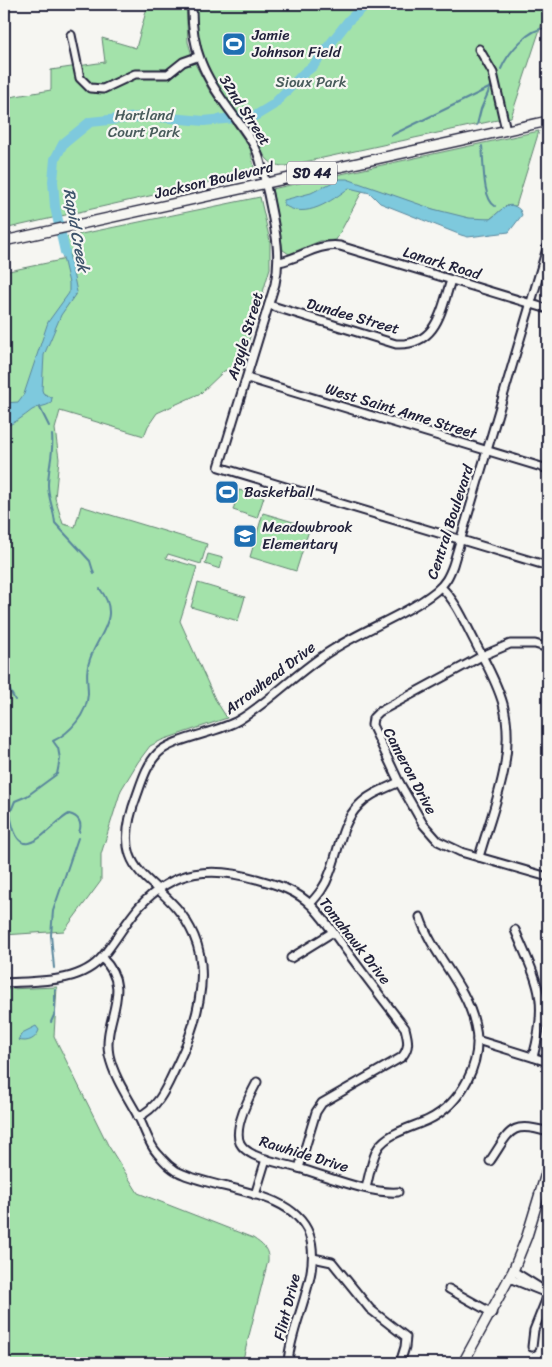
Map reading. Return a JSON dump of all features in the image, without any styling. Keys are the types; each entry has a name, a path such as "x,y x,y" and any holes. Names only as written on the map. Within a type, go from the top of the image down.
{"main road":[{"name":"Jackson Boulevard","path":"4,241 548,121"},
{"path":"463,1363 492,1313 511,1274 531,1224 548,1167"}],"street":[{"name":"32nd Street","path":"192,4 191,22 197,57 204,74 256,150 266,183 276,232 279,262"},
{"path":"71,35 80,78 84,84 95,90 103,89 135,74 168,74 183,62 197,57"},
{"path":"479,49 493,73 506,130"},
{"name":"Lanark Road","path":"279,262 290,260 328,244 340,246 548,309"},
{"name":"Central Boulevard","path":"479,857 503,774 507,743 503,704 482,656 450,596 441,587 450,573 548,244"},
{"name":"Argyle Street","path":"279,262 269,305 219,467 460,540"},
{"name":"Dundee Street","path":"269,305 396,344 409,344 430,333 437,322 451,280"},
{"name":"West Saint Anne Street","path":"247,378 548,469"},
{"path":"460,540 548,566"},
{"name":"Arrowhead Drive","path":"138,1117 150,1111 158,1102 186,1047 194,1021 201,981 198,947 194,935 183,918 136,867 128,851 126,835 128,821 149,766 159,752 170,745 224,728 238,720 322,656 423,600 441,587"},
{"path":"482,656 510,644 522,643 548,648"},
{"name":"Cameron Drive","path":"482,656 379,712 373,718 372,730 398,782 423,824 434,837 448,847 548,877"},
{"path":"310,904 322,889 329,875 344,826 351,814 367,798 398,782"},
{"name":"Tomahawk Drive","path":"4,983 63,978 85,969 102,958 140,906 173,880 191,874 222,871 267,882 294,892 310,904 333,932 405,1028 407,1050 402,1057 322,1103 316,1112 299,1168"},
{"path":"366,1188 378,1148 385,1141 430,1119 449,1106 467,1081 474,1062 476,1040 471,1008 426,935 420,917"},
{"path":"515,930 534,976 541,1002 541,1028 533,1057"},
{"path":"291,958 333,932"},
{"path":"102,958 111,967 118,988 109,1037 109,1053 114,1072 155,1150 175,1170 184,1175 255,1195 284,1206 299,1218 308,1233 313,1258 332,1262 370,1309 406,1337 406,1347 400,1363"},
{"path":"476,1040 548,1062"},
{"name":"Rawhide Drive","path":"257,1082 248,1098 238,1131 239,1141 244,1148 266,1159 366,1188 387,1193 398,1192"},
{"path":"490,1161 511,1130 523,1126 548,1132"},
{"path":"255,1195 266,1159"},
{"name":"Flint Drive","path":"288,1363 313,1258"},
{"path":"511,1274 548,1293 534,1330 532,1347"},
{"path":"449,1289 492,1313"}],"green space":[{"name":"Hartland Court Park","path":"148,4 186,4 188,42 194,62 209,90 250,148 255,172 4,229 4,98 51,90 51,70 105,62 102,38 136,48"},
{"name":"Sioux Park","path":"197,4 548,4 548,28 543,20 511,117 283,166 270,162 261,151 253,134 208,70 198,40 196,25"},
{"path":"539,131 516,206 506,206 490,219 463,217 446,213 365,186 336,240 320,241 289,254 283,250 272,189"},
{"path":"260,197 270,241 270,268 241,367 224,371 201,393 157,413 144,436 60,411 55,429 59,459 55,498 63,524 75,527 81,506 207,544 201,564 168,554 166,558 197,567 180,621 215,699 227,718 162,740 150,746 121,790 101,854 101,881 64,931 4,935 4,272 66,259 62,238"},
{"name":"Basketball","path":"221,484 237,489 234,499 218,495"},
{"path":"239,490 264,497 257,518 233,510"},
{"path":"263,513 310,527 296,571 250,557"},
{"path":"208,554 223,558 220,569 205,564"},
{"path":"198,583 245,597 238,621 191,607"},
{"path":"57,987 54,1036 108,1145 138,1193 253,1238 266,1250 268,1261 242,1363 4,1363 4,992 8,989"}],"water":[{"path":"339,179 347,179 433,209 469,218 490,219 504,207 511,205 520,210 522,215 509,232 468,237 380,203 370,193 349,188 326,203 309,210 292,209 284,205 284,200 311,193"},
{"path":"66,239 77,292 61,315 44,355 42,390 43,393 52,398 51,403 34,409 4,427 4,403 18,402 24,394 48,322 69,293 69,283 59,241"},
{"path":"36,1026 39,1030 34,1038 28,1041 18,1040 22,1033"}],"waterway":[{"name":"Rapid Creek","path":"65,252 55,207 53,181 55,159 63,144 90,122 148,116 204,121 255,116 273,105 313,66 349,20 367,4"},
{"path":"501,69 520,42 534,32 548,28"},
{"path":"477,125 481,109 491,86"},
{"path":"392,135 489,88"},
{"path":"482,146 486,188 488,196 495,206"},
{"path":"40,408 49,426"},
{"path":"52,435 48,485 55,523 90,561 94,574"},
{"path":"79,832 79,820 69,814 35,841 27,843 20,841 14,831 10,813 15,801 27,796 57,774 60,759 58,748 53,741 71,728 84,709 88,694 88,664 109,617 109,608 100,589"},
{"path":"4,680 15,700"},
{"path":"54,968 51,935 53,911 78,838"},
{"path":"51,1022 55,1013 55,990"}],"place":[{"name":"Jamie Johnson Field","path":"234,44"},
{"name":"Basketball","path":"227,492"},
{"name":"Meadowbrook Elementary","path":"245,536"}]}
